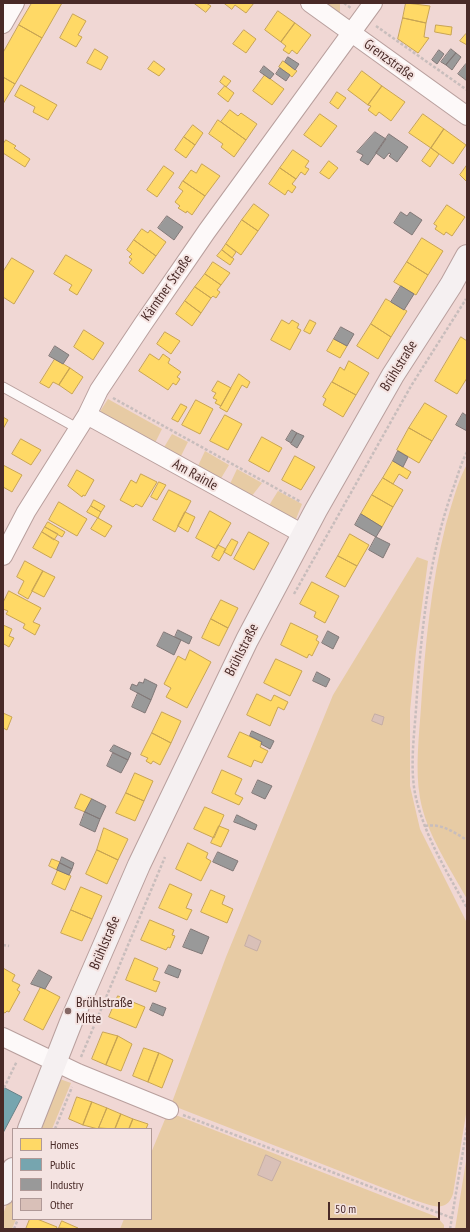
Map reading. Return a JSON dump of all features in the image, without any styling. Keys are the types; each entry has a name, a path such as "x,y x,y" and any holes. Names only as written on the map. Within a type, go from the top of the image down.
{"street":[{"path":"3,24 14,3"},
{"name":"Grenzstraße","path":"310,3 467,116"},
{"name":"Kärntner Straße","path":"3,556 26,512 82,422 99,390 207,231 368,10"},
{"name":"Brühlstraße","path":"29,1128 55,1063 139,865 210,713 316,510 393,375 451,286 467,256"},
{"name":"Am Rainle","path":"82,422 303,534"},
{"path":"3,1037 76,1073 170,1110"},
{"path":"3,1194 12,1171"}],"lane":[{"path":"3,387 82,422"}],"path":[{"path":"368,10 467,90"},
{"path":"292,597 407,393 467,297"},
{"path":"99,390 316,510"},
{"path":"467,452 450,499 435,551 419,662 414,732 414,780 417,801 433,846 467,908"},
{"path":"425,826 434,824 443,826 467,840"},
{"path":"55,1128 76,1073 167,852"},
{"path":"3,945 9,946"},
{"path":"4,1088 24,1048"},
{"path":"170,1110 452,1218"},
{"path":"450,1229 467,1127"}],"shaded area":[{"path":"323,3 339,3 340,15"},
{"path":"108,399 162,429 154,445 99,413"},
{"path":"172,434 188,442 180,458 163,449"},
{"path":"205,451 229,465 220,480 197,468"},
{"path":"467,464 467,899 439,850 427,824 420,798 418,741 424,661 436,569 446,524 463,471"},
{"path":"237,469 262,483 251,497 229,486"},
{"path":"278,491 302,504 296,519 292,519 268,507"},
{"path":"417,557 428,561 410,711 410,786 420,829 467,923 467,1108 453,1194 450,1200 442,1206 431,1205 414,1200 171,1105 226,957 333,695"},
{"path":"57,1078 71,1083 52,1128 37,1128"},
{"path":"168,1112 437,1217 444,1225 444,1229 120,1229 124,1220 152,1220 152,1151"},
{"path":"467,1155 467,1229 455,1229"},
{"path":"12,1191 12,1220 16,1220 12,1229 3,1229 3,1214"}],"building: Homes":[{"path":"32,3 62,3 42,38 19,25"},
{"path":"194,3 206,3 211,6 206,12"},
{"path":"224,3 254,3 246,13 235,5 232,9"},
{"path":"406,3 430,6 426,23 403,18"},
{"path":"278,11 295,23 281,42 265,30"},
{"path":"73,14 86,21 78,35 82,37 76,47 60,38"},
{"path":"403,18 426,23 424,37 429,38 418,53 398,39"},
{"path":"295,23 311,35 297,54 292,50 289,54 283,50 286,46 281,42"},
{"path":"19,25 42,38 15,84 3,77 3,53"},
{"path":"436,25 452,27 451,35 435,32"},
{"path":"244,30 256,39 246,53 233,44"},
{"path":"466,34 467,35 467,45 460,41"},
{"path":"95,49 108,57 101,70 87,63"},
{"path":"154,61 165,69 159,76 148,69"},
{"path":"283,61 297,71 292,77 279,67"},
{"path":"362,71 382,86 368,105 348,90"},
{"path":"265,75 284,89 272,105 253,91"},
{"path":"224,76 231,81 226,87 220,82"},
{"path":"3,77 15,84 3,104"},
{"path":"21,85 57,105 48,120 33,112 35,107 15,96"},
{"path":"225,86 234,93 228,102 218,94"},
{"path":"382,86 405,102 391,121 379,112 376,116 368,110 371,106 368,105"},
{"path":"337,92 346,98 338,109 330,103"},
{"path":"230,110 238,116 241,113 257,124 246,140 221,122"},
{"path":"320,114 337,126 321,147 304,135"},
{"path":"423,114 444,129 431,148 409,133"},
{"path":"218,120 246,140 234,157 221,147 223,144 209,134"},
{"path":"193,125 203,133 195,145 184,137"},
{"path":"444,129 466,145 453,164 431,148"},
{"path":"184,137 195,145 186,158 175,150"},
{"path":"6,140 16,146 14,148 30,159 25,167 3,153 3,141 4,142"},
{"path":"431,148 439,154 430,167 422,161"},
{"path":"293,150 309,161 305,167 309,169 305,175 301,172 296,179 280,168"},
{"path":"329,161 338,168 329,179 320,173"},
{"path":"202,164 220,176 205,196 183,181 191,170 196,173"},
{"path":"467,165 467,182 460,175"},
{"path":"164,166 174,173 157,197 147,190"},
{"path":"280,168 296,179 292,184 296,187 292,193 288,190 285,195 269,184"},
{"path":"183,181 205,196 192,215 187,211 186,213 178,208 180,206 175,202 183,191 179,188"},
{"path":"254,204 269,215 258,231 242,220"},
{"path":"447,205 465,217 452,236 446,232 444,235 435,229 437,226 434,224"},
{"path":"242,220 258,231 241,255 226,244"},
{"path":"142,229 148,233 150,230 166,242 156,256 134,240"},
{"path":"422,238 443,251 428,275 407,262"},
{"path":"134,240 156,256 143,274 129,263 132,259 129,257 132,254 127,250"},
{"path":"226,244 236,252 232,258 222,250"},
{"path":"222,250 234,259 230,265 217,256"},
{"path":"66,255 92,270 77,295 69,290 72,285 54,274"},
{"path":"12,258 34,271 14,304 3,297 3,272"},
{"path":"213,262 230,273 221,285 205,274"},
{"path":"407,262 428,275 416,295 394,282"},
{"path":"205,274 221,285 217,290 220,292 216,298 213,296 211,298 195,287"},
{"path":"195,287 211,298 201,313 185,301"},
{"path":"386,299 407,311 391,337 371,324"},
{"path":"185,301 201,313 192,326 176,314"},
{"path":"282,320 289,324 292,320 299,324 297,328 301,330 290,350 271,340"},
{"path":"310,320 316,323 310,334 304,331"},
{"path":"371,324 391,337 378,359 357,346"},
{"path":"84,330 104,343 93,360 74,347"},
{"path":"165,332 180,341 171,354 157,344"},
{"path":"461,337 467,341 467,378 457,394 435,381"},
{"path":"334,339 347,346 340,358 327,351"},
{"path":"150,354 159,360 163,354 170,359 168,363 181,372 177,377 180,379 176,385 173,383 168,390 139,371"},
{"path":"55,359 70,368 59,385 53,382 49,388 40,383"},
{"path":"349,361 369,373 356,395 332,382 340,367 344,370"},
{"path":"70,368 83,377 72,394 59,385"},
{"path":"239,374 250,382 247,388 242,385 227,412 220,408"},
{"path":"218,381 231,388 221,406 215,403 217,400 213,398 216,393 212,391"},
{"path":"332,382 356,395 343,417 323,405 326,399 323,397"},
{"path":"196,400 213,409 200,434 182,425"},
{"path":"425,403 447,416 432,441 409,428"},
{"path":"181,404 187,407 178,422 172,419"},
{"path":"225,415 242,424 228,450 210,441"},
{"path":"3,417 8,420 3,429"},
{"path":"409,428 432,441 419,463 397,450"},
{"path":"262,437 282,448 269,472 249,461"},
{"path":"21,439 41,450 31,465 12,454"},
{"path":"295,456 315,467 301,490 282,480"},
{"path":"393,461 411,472 407,479 399,474 393,484 383,478"},
{"path":"3,465 22,475 12,492 3,487"},
{"path":"77,470 94,480 85,496 83,495 82,497 68,486"},
{"path":"141,474 157,482 142,507 136,504 133,507 120,500 131,480 136,483"},
{"path":"383,478 403,490 393,507 372,495"},
{"path":"159,482 166,485 157,500 151,497"},
{"path":"169,490 191,501 175,532 153,520"},
{"path":"372,495 393,507 382,527 361,514"},
{"path":"94,500 105,506 101,512 91,506"},
{"path":"59,502 87,519 77,536 49,520"},
{"path":"91,506 101,512 98,518 87,512"},
{"path":"210,511 231,523 216,549 196,538"},
{"path":"185,512 195,517 188,532 178,526"},
{"path":"98,518 112,526 105,537 91,529"},
{"path":"48,522 65,532 62,537 45,527"},
{"path":"45,527 58,534 54,540 42,532"},
{"path":"42,532 59,542 51,558 33,548"},
{"path":"249,532 269,543 254,570 234,559"},
{"path":"350,534 369,545 357,566 338,556"},
{"path":"232,539 238,542 231,556 224,552"},
{"path":"218,545 226,549 219,561 212,557"},
{"path":"338,556 357,566 345,587 326,577"},
{"path":"25,561 43,571 28,599 18,593 24,581 17,577"},
{"path":"43,571 55,577 44,597 32,591"},
{"path":"312,582 339,596 325,623 314,617 316,612 300,604"},
{"path":"9,591 41,608 33,622 40,625 35,635 23,628 25,624 6,614 8,611 3,609 3,603"},
{"path":"221,600 238,608 228,628 211,619"},
{"path":"211,619 228,628 219,646 202,638"},
{"path":"291,623 318,636 316,640 319,642 312,656 309,654 307,658 281,645"},
{"path":"3,625 12,629 9,636 14,638 9,647 4,644 3,646"},
{"path":"190,650 211,662 187,708 166,697 171,688 164,684 178,656 185,660"},
{"path":"276,659 302,671 290,696 264,683"},
{"path":"257,694 271,701 274,695 288,702 284,710 278,707 270,726 247,715"},
{"path":"162,712 181,721 171,743 152,733"},
{"path":"3,713 12,717 7,730 3,728"},
{"path":"240,732 262,742 260,747 268,751 262,763 254,760 251,767 228,757"},
{"path":"152,733 171,743 160,765 153,761 151,764 146,761 148,758 141,755"},
{"path":"222,770 242,779 235,794 243,798 239,805 212,793"},
{"path":"135,773 153,781 144,801 126,793"},
{"path":"126,793 144,801 135,821 116,813"},
{"path":"81,794 92,799 85,812 75,808"},
{"path":"205,807 224,815 214,838 194,829"},
{"path":"219,826 229,830 221,847 211,843"},
{"path":"104,828 128,839 118,860 97,850"},
{"path":"188,843 208,853 206,858 211,861 201,881 176,869"},
{"path":"97,850 118,860 107,884 86,874"},
{"path":"52,859 60,862 57,870 49,866"},
{"path":"58,870 71,876 65,890 52,884"},
{"path":"170,884 192,894 186,908 192,910 187,920 159,908"},
{"path":"81,887 102,896 92,919 71,910"},
{"path":"211,890 225,896 222,904 233,909 227,923 201,912"},
{"path":"71,910 92,919 82,941 61,933"},
{"path":"150,920 174,930 172,935 175,936 170,948 168,947 166,950 141,940"},
{"path":"135,958 158,968 153,980 160,982 156,992 126,980"},
{"path":"3,968 15,975 12,981 20,985 17,990 20,992 9,1012 7,1011 5,1013 3,1012"},
{"path":"41,987 60,997 43,1030 24,1020"},
{"path":"118,996 145,1007 136,1028 109,1017"},
{"path":"103,1032 118,1036 106,1065 92,1059"},
{"path":"118,1036 132,1044 121,1071 106,1065"},
{"path":"144,1048 159,1053 148,1082 133,1076"},
{"path":"159,1053 173,1060 162,1088 148,1082"},
{"path":"77,1097 92,1102 83,1125 69,1119"},
{"path":"92,1102 107,1108 98,1128 83,1125"},
{"path":"107,1108 121,1114 115,1128 99,1128"},
{"path":"121,1114 133,1119 129,1128 115,1128"},
{"path":"133,1119 148,1124 146,1128 129,1128"},
{"path":"30,1220 40,1220 57,1227 56,1229 26,1229"},
{"path":"62,1221 78,1228 78,1229 59,1228"}],"building: Public":[{"path":"3,1087 22,1097 3,1133"}],"building: Industry":[{"path":"451,49 456,53 446,65 441,62"},
{"path":"439,50 444,54 437,64 432,60"},
{"path":"456,53 461,57 452,70 446,65"},
{"path":"288,57 299,64 295,70 285,62"},
{"path":"466,64 467,65 467,81 458,74"},
{"path":"264,66 274,74 270,79 260,72"},
{"path":"280,68 290,75 286,81 276,74"},
{"path":"375,132 386,139 368,165 360,160 363,155 357,152"},
{"path":"389,134 408,147 397,162 389,156 391,154 389,153 384,159 376,153"},
{"path":"401,212 407,216 410,212 422,220 412,235 394,223"},
{"path":"167,216 183,227 174,240 158,228"},
{"path":"401,286 414,294 404,310 391,302"},
{"path":"341,327 354,334 347,346 334,339"},
{"path":"55,346 69,355 63,364 49,356"},
{"path":"463,413 467,416 467,431 456,425"},
{"path":"292,430 297,433 291,443 286,440"},
{"path":"297,433 304,436 297,448 291,444"},
{"path":"398,451 408,457 403,467 393,461"},
{"path":"361,514 382,527 376,537 355,525"},
{"path":"376,537 390,544 383,558 369,550"},
{"path":"178,630 192,637 189,644 175,637"},
{"path":"328,631 339,637 333,649 322,643"},
{"path":"164,632 181,640 174,655 157,646"},
{"path":"317,672 330,679 326,687 313,681"},
{"path":"145,679 157,685 151,700 130,689 132,684 137,686 139,682 143,683"},
{"path":"138,693 151,700 145,713 132,707"},
{"path":"252,731 274,741 270,749 261,744 262,742 250,736"},
{"path":"114,745 131,753 128,760 110,751"},
{"path":"113,753 128,760 121,773 107,766"},
{"path":"258,780 272,786 265,799 252,793"},
{"path":"92,799 106,806 100,819 85,812"},
{"path":"85,812 100,819 95,832 80,825"},
{"path":"237,815 257,825 255,830 234,822"},
{"path":"218,852 238,861 233,871 213,862"},
{"path":"62,857 74,863 72,869 60,863"},
{"path":"60,863 72,869 69,875 57,870"},
{"path":"191,929 209,937 202,954 183,947"},
{"path":"169,965 181,970 178,978 165,973"},
{"path":"39,970 52,977 45,989 31,984"},
{"path":"153,1003 166,1008 163,1016 150,1010"}],"building: Other":[{"path":"375,714 384,717 382,725 372,721"},
{"path":"249,935 261,941 257,951 245,946"},
{"path":"266,1155 281,1162 272,1181 258,1175"}],"place":[{"name":"Brühlstraße Mitte","path":"68,1011"}]}
